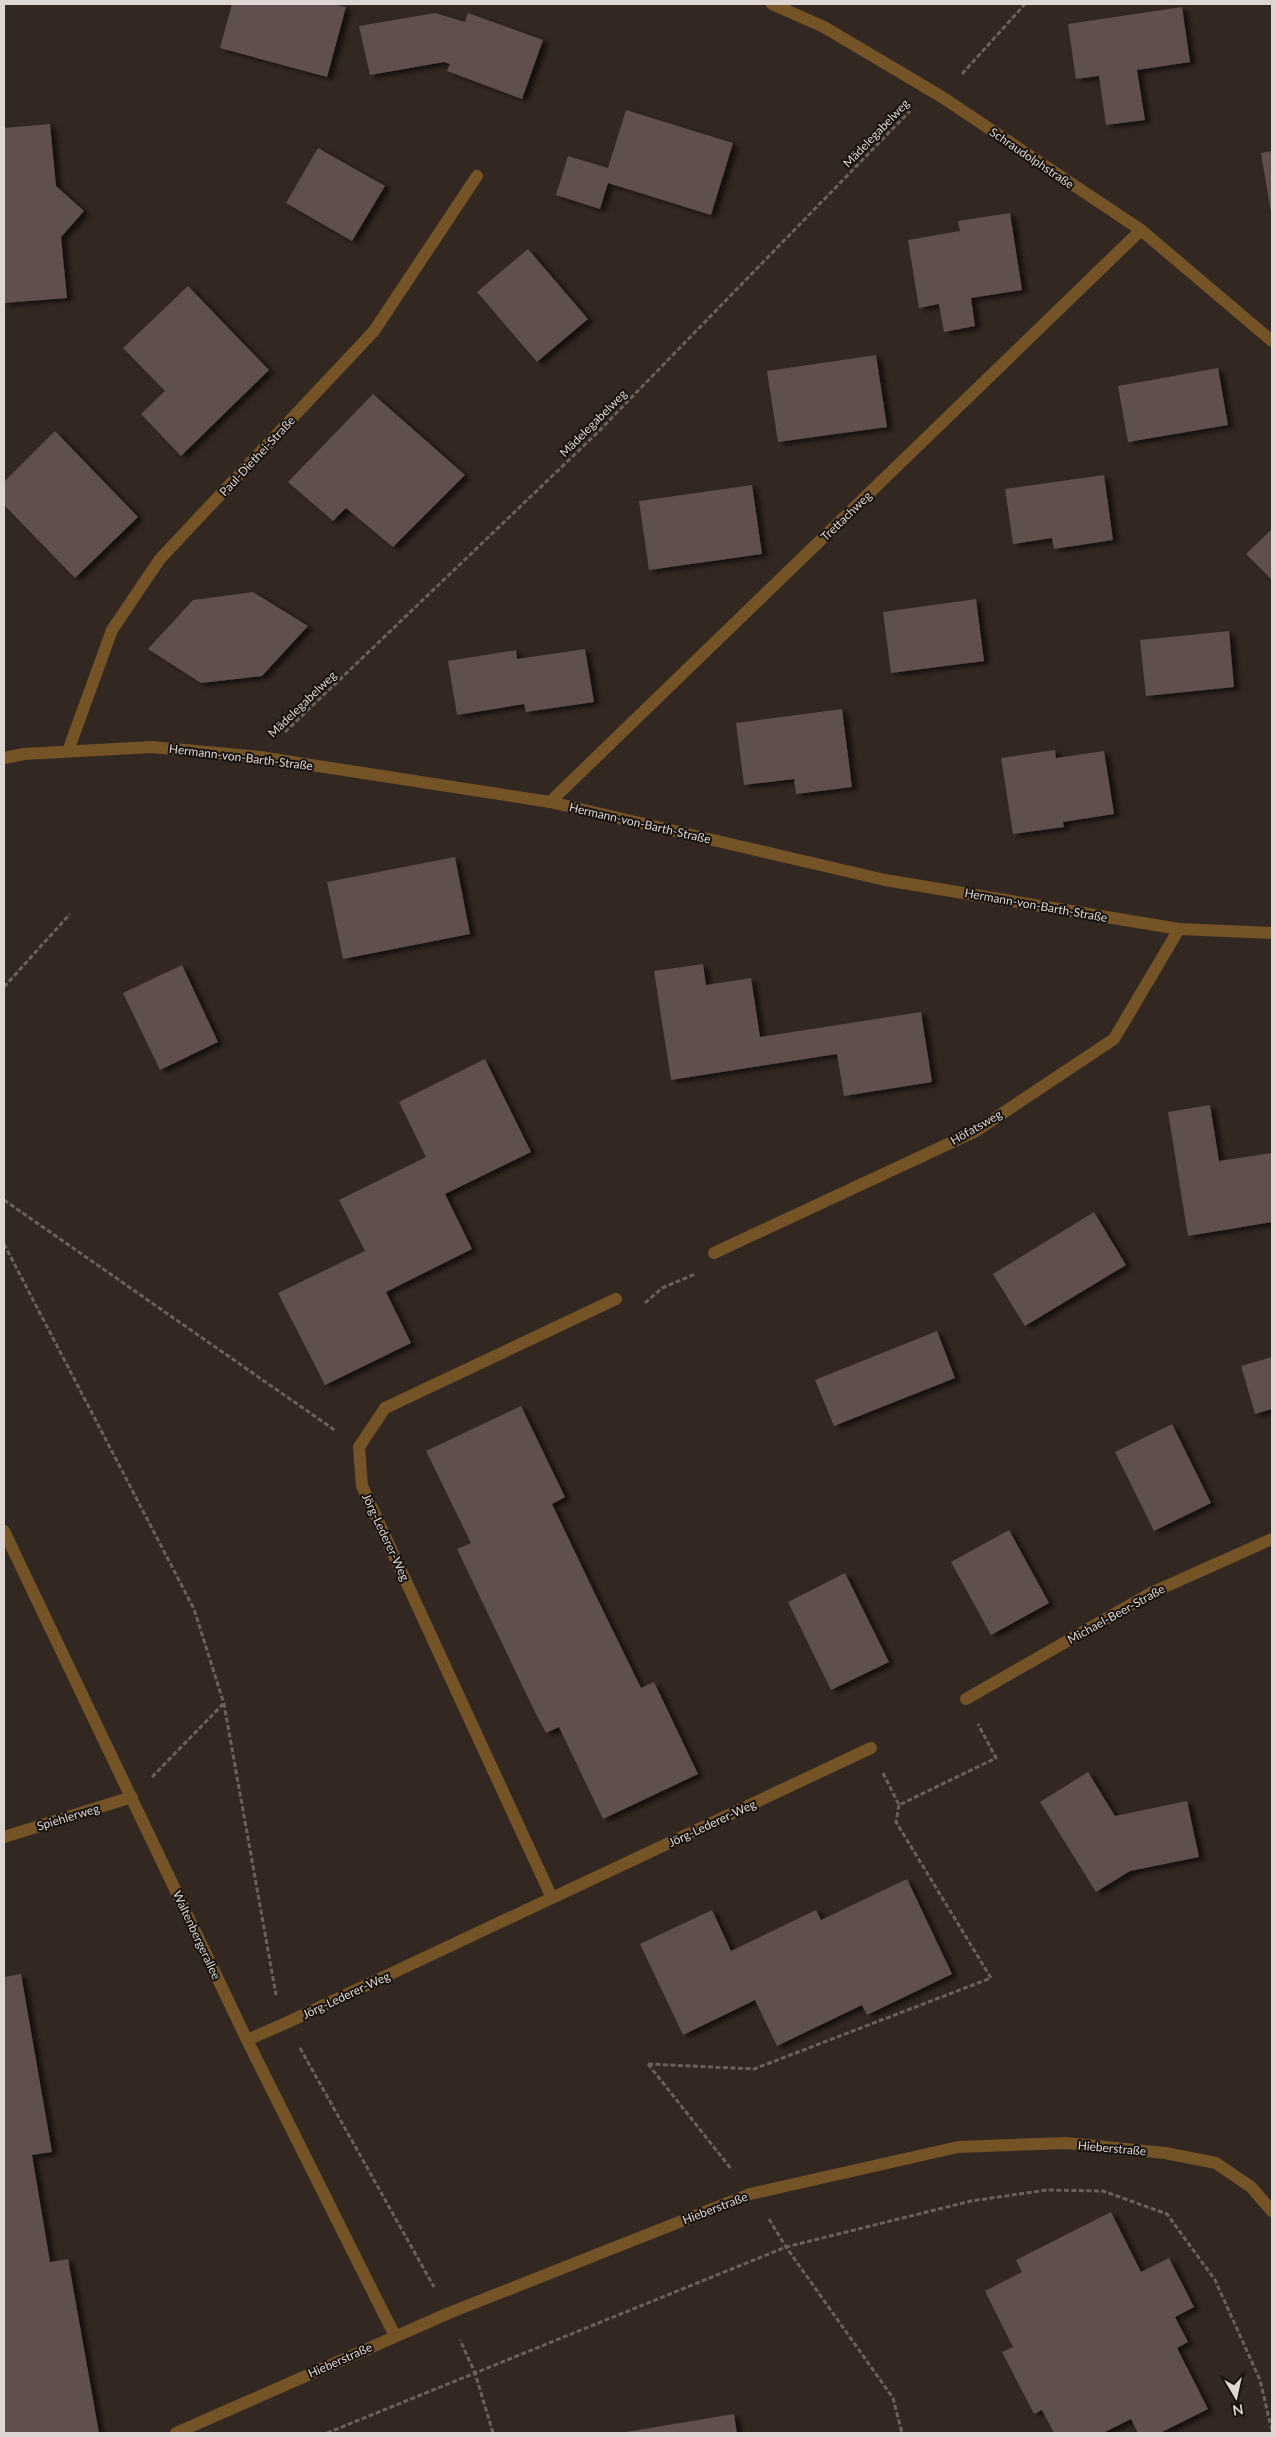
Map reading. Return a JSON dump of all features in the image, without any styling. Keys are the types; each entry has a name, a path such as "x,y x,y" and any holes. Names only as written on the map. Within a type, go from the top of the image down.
{"street":[{"name":"Schraudolphstraße","path":"772,4 824,27 928,91 942,97 1141,230 1272,342"},
{"name":"Paul-Diethei-Straße","path":"68,752 112,630 160,559 374,331 476,176"},
{"name":"Trettachweg","path":"550,802 1141,230"},
{"name":"Hermann-von-Barth-Straße","path":"4,758 24,754 152,747 260,757 550,802 885,880 1179,929 1272,932"},
{"name":"Höfatsweg","path":"714,1253 976,1131 1114,1039 1179,929"},
{"path":"359,1448 385,1408 616,1299"},
{"name":"Jörg-Lederer-Weg","path":"359,1448 362,1486 552,1898"},
{"name":"Waltenbergerallee","path":"4,1532 247,2040 395,2336"},
{"name":"Michael-Beer-Straße","path":"966,1700 1151,1593 1272,1539"},
{"name":"Jörg-Lederer-Weg","path":"247,2040 871,1748"},
{"name":"Spiehlerweg","path":"4,1837 132,1797"},
{"name":"Hieberstraße","path":"176,2433 449,2313 750,2194 958,2147 1066,2143 1164,2152 1216,2163 1251,2187 1272,2211"}],"path":[{"path":"942,97 1024,4"},
{"name":"Mädelegabelweg","path":"260,757 596,434 928,91"},
{"path":"4,987 70,914"},
{"path":"4,1200 359,1448"},
{"path":"4,1244 194,1609 224,1704 275,1990 286,2023 449,2313 475,2373 493,2433"},
{"path":"642,1306 662,1288"},
{"path":"900,1805 996,1758 966,1700"},
{"path":"132,1797 224,1704"},
{"path":"871,1748 900,1805 896,1822 991,1978 754,2069 648,2064 773,2223 786,2247 893,2398 902,2433"},
{"path":"327,2433 786,2247 971,2201 1047,2190 1103,2191 1168,2214 1215,2280 1260,2380 1272,2431"}],"building":[{"path":"232,4 333,4 346,7 327,77 220,48"},
{"path":"1182,7 1190,62 1137,70 1145,120 1106,125 1099,76 1076,79 1068,24"},
{"path":"435,13 465,22 468,13 543,40 522,99 447,71 450,64 444,62 370,75 359,26"},
{"path":"626,110 733,143 711,215 608,183 600,209 556,195 568,156 608,168"},
{"path":"50,124 56,186 84,211 61,237 67,298 4,303 4,128"},
{"path":"318,148 385,186 352,241 286,203"},
{"path":"1272,151 1272,212 1271,212 1261,153"},
{"path":"1010,213 1022,290 971,298 975,326 944,332 939,304 919,308 908,240 960,231 958,221"},
{"path":"528,249 588,319 537,362 477,292"},
{"path":"188,286 269,370 181,456 141,414 165,391 123,348"},
{"path":"876,355 887,427 778,442 767,371"},
{"path":"1218,368 1228,425 1128,442 1118,386"},
{"path":"373,394 465,475 393,547 346,508 333,521 288,482"},
{"path":"55,431 138,517 75,578 4,505 4,482"},
{"path":"1104,475 1113,540 1054,549 1052,538 1013,544 1005,489"},
{"path":"752,485 762,554 649,570 639,501"},
{"path":"1272,529 1272,580 1246,554"},
{"path":"253,592 308,626 262,676 201,683 148,649 193,600"},
{"path":"976,599 984,661 891,673 883,612"},
{"path":"1229,631 1234,687 1146,696 1140,640"},
{"path":"585,649 594,702 526,712 524,704 457,715 448,661 516,650 517,659"},
{"path":"842,709 852,787 796,794 794,779 744,785 736,723"},
{"path":"1055,750 1056,758 1104,751 1114,814 1063,822 1064,827 1013,834 1001,758"},
{"path":"455,857 470,934 343,959 327,882"},
{"path":"703,964 706,985 751,978 760,1037 921,1012 932,1082 844,1096 837,1054 671,1080 654,971"},
{"path":"182,965 218,1042 160,1070 123,993"},
{"path":"485,1059 531,1152 445,1194 472,1249 386,1292 411,1343 325,1385 278,1293 365,1251 339,1200 426,1157 399,1102"},
{"path":"1210,1105 1219,1161 1272,1153 1272,1222 1188,1236 1168,1112"},
{"path":"1094,1212 1126,1265 1025,1326 993,1274"},
{"path":"937,1331 955,1378 834,1426 815,1380"},
{"path":"1272,1357 1272,1409 1255,1414 1241,1366"},
{"path":"521,1406 565,1497 552,1504 596,1596 641,1688 654,1682 698,1774 603,1819 559,1727 546,1733 533,1708 457,1549 471,1543 426,1451"},
{"path":"1172,1424 1211,1503 1154,1531 1115,1452"},
{"path":"1009,1530 1049,1603 991,1635 951,1562"},
{"path":"845,1573 889,1662 831,1690 788,1602"},
{"path":"1088,1772 1115,1816 1187,1801 1199,1857 1130,1871 1096,1892 1040,1802"},
{"path":"907,1879 952,1974 867,2015 862,2005 777,2046 755,2000 683,2035 640,1944 712,1910 731,1951 816,1910 821,1920"},
{"path":"21,1974 52,2152 32,2155 50,2262 68,2259 99,2433 4,2433 4,1977"},
{"path":"1111,2212 1141,2272 1169,2258 1194,2307 1175,2317 1188,2342 1177,2348 1208,2409 1160,2433 1138,2433 1131,2419 1103,2433 1054,2433 1042,2410 1034,2414 1002,2352 1013,2347 985,2291 1022,2272 1016,2260"},
{"path":"734,2414 737,2433 626,2433 626,2432"}]}
